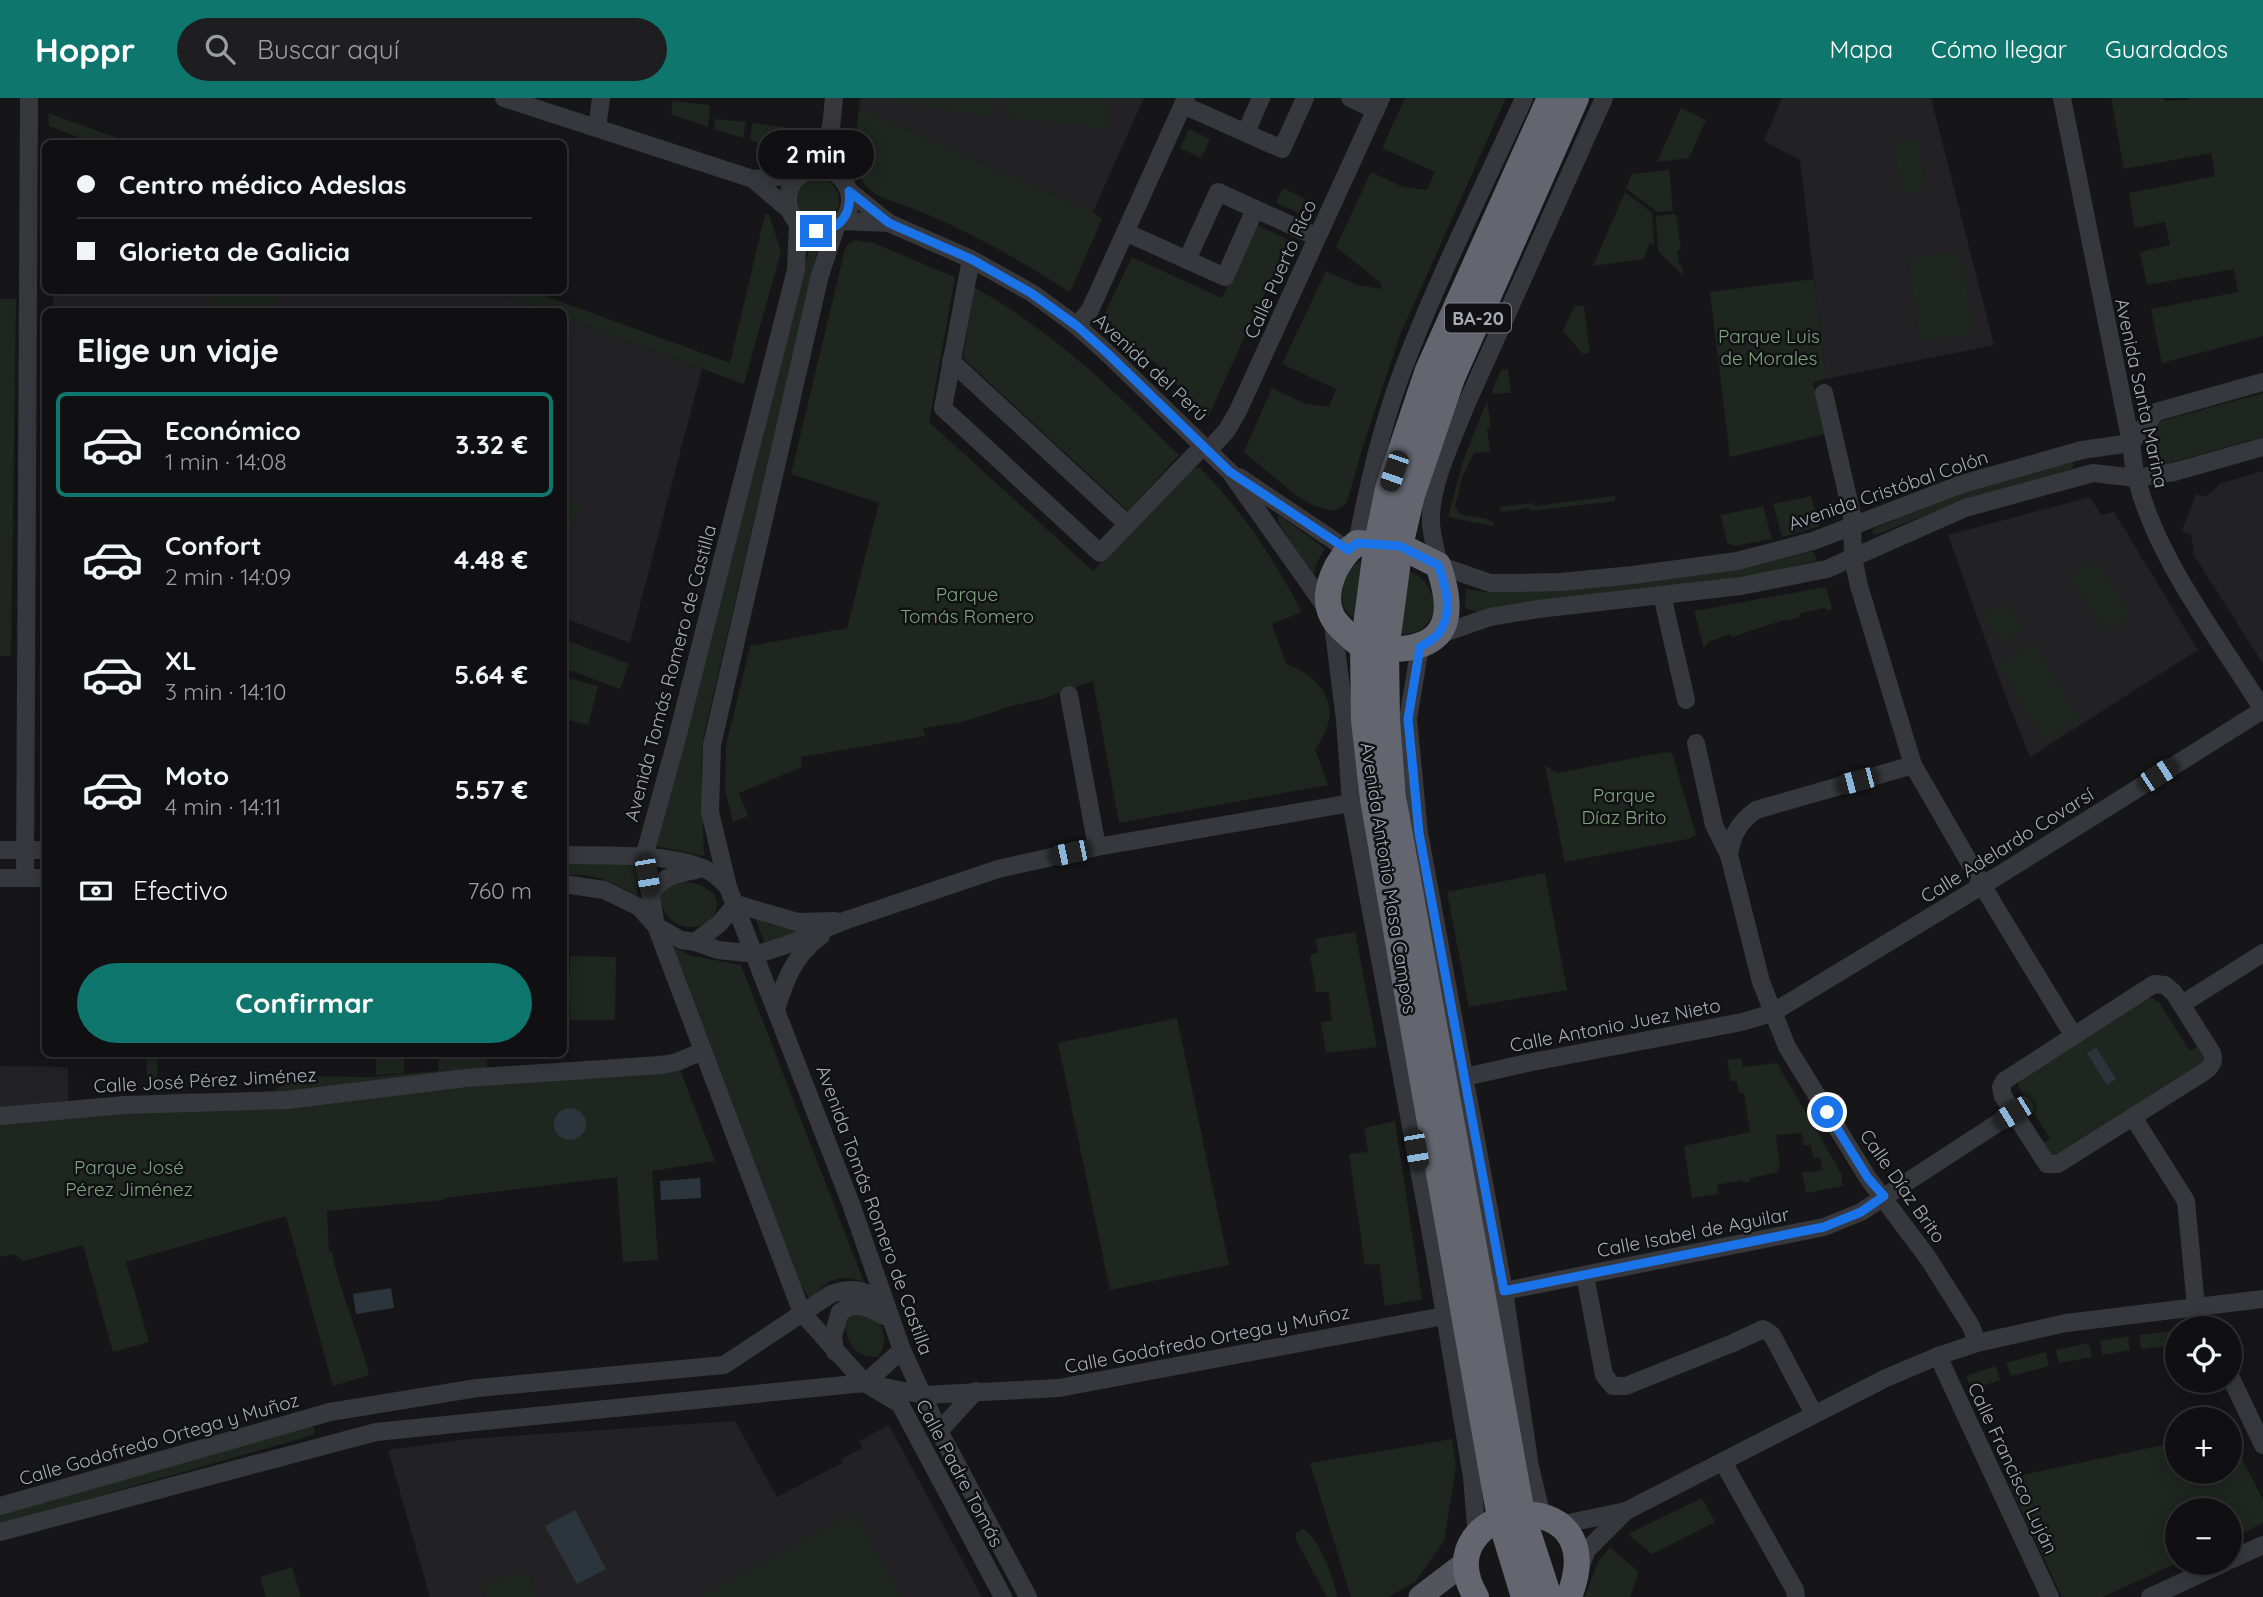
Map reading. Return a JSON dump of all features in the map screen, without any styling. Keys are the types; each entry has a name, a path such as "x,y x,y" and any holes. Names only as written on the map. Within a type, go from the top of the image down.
{"highway":[{"name":"Avenida Antonio Masa Campos","path":"1531,1518 1392,797 1387,720 1371,657 1377,541 1388,489 1428,370 1550,98"},
{"name":"Avenida Antonio Masa Campos","path":"1377,541 1415,485 1451,378 1576,98"},
{"path":"1377,541 1438,559 1448,602 1429,641 1371,657 1332,616 1328,593 1334,571 1377,541"},
{"path":"1476,1597 1469,1585 1466,1562 1477,1537 1485,1527 1531,1518 1574,1547 1572,1587"},
{"name":"BA-20","path":"1524,1597 1531,1518"},
{"name":"BA-20","path":"1531,1518 1549,1597"}],"main road":[{"path":"1420,1597 1466,1562"}],"street":[{"path":"25,878 29,98"},
{"path":"503,98 753,179 793,216 816,231 826,231 839,224 850,202 844,181 836,174 818,168 753,179"},
{"path":"597,128 601,98"},
{"path":"834,98 831,128 836,174"},
{"path":"1246,132 1261,98"},
{"path":"1077,326 1090,310 1184,102 1282,149 1305,98"},
{"path":"1350,98 1378,104"},
{"name":"Avenida Antonio Masa Campos","path":"1377,541 1371,474 1401,373 1524,98"},
{"path":"1438,559 1431,527 1432,500 1466,405 1604,98"},
{"name":"Avenida Santa Marina","path":"2062,98 2136,478 2148,516 2175,569 2263,710"},
{"name":"Calle Puerto Rico","path":"951,361 943,408 1100,553 1227,430 1378,104"},
{"path":"793,216 788,190 804,172 831,128"},
{"name":"Avenida del Perú","path":"849,191 889,223 971,259 1031,293 1077,326 1230,472 1332,616"},
{"path":"1187,260 1218,192 1318,237"},
{"path":"1125,232 1224,277 1255,208"},
{"name":"Avenida Tomás Romero de Castilla","path":"793,216 796,270 677,738 644,857 656,926 802,1313 865,1383"},
{"name":"Avenida del Perú","path":"839,224 889,223"},
{"name":"Avenida Tomás Romero de Castilla","path":"839,224 820,275 712,745 710,812 728,887 851,1204 902,1350 924,1395"},
{"path":"971,259 951,361 1128,524"},
{"path":"2131,443 2156,412 2263,382"},
{"path":"1824,393 1854,527 1853,558 1859,586 1913,765 2073,1035"},
{"name":"Avenida Cristóbal Colón","path":"1438,559 1490,583 1560,582 1737,561 1854,527 1962,484 2082,450 2131,443"},
{"path":"1429,641 1490,617 1741,586 1827,569 1965,508 2093,473 2136,478 2174,472 2263,447"},
{"name":"Avenida del Perú","path":"1230,472 1377,541"},
{"path":"1662,595 1686,700"},
{"name":"Avenida Antonio Masa Campos","path":"1332,616 1351,803 1434,1250 1472,1477 1477,1537"},
{"name":"Avenida Antonio Masa Campos","path":"1429,641 1408,719 1419,833 1504,1291 1530,1467 1531,1518"},
{"path":"1336,644 1352,665 1371,657"},
{"path":"1069,695 1097,847"},
{"name":"Calle Adelardo Covarsí","path":"1772,1013 1984,885 2263,710"},
{"name":"Calle Díaz Brito","path":"1696,743 1714,825 1729,855 1761,982 1787,1046 1868,1178 1884,1196 1971,1326 1977,1343"},
{"path":"1729,855 1733,835 1738,826 1756,810 1913,765"},
{"path":"567,884 604,890 639,907 656,926 681,940 718,950 758,954 844,921 998,869 1097,847 1351,803"},
{"path":"0,850 42,850"},
{"path":"567,855 659,857 713,873 728,887"},
{"path":"650,893 661,881 676,873 703,869"},
{"path":"0,878 42,878"},
{"path":"695,942 719,924 736,904 797,922 844,921"},
{"path":"776,1010 793,963 816,940 844,921"},
{"path":"2182,1004 2263,953"},
{"path":"2154,984 2170,988 2182,1004 2212,1053 2212,1063 2204,1072 2058,1164 2052,1166 2042,1160 2002,1093 2004,1081 2154,984"},
{"name":"Calle Antonio Juez Nieto","path":"1465,1077 1742,1022 1772,1013"},
{"name":"Calle José Pérez Jiménez","path":"0,1116 139,1104 287,1100 478,1077 662,1065 703,1051"},
{"name":"Calle Isabel de Aguilar","path":"1504,1291 1824,1227 1861,1212 2013,1113"},
{"path":"2133,1117 2186,1201 2196,1306 2201,1316"},
{"path":"1585,1275 1604,1375 1613,1385 1626,1386 1733,1343 1759,1329 1765,1329 1772,1335 1814,1414"},
{"name":"Calle Godofredo Ortega y Muñoz","path":"0,1506 330,1412 477,1388 724,1365 831,1294 850,1288 869,1294 889,1314"},
{"path":"1572,1587 1587,1550 1626,1511 1886,1378 1938,1356 1977,1343 2066,1322 2263,1299"},
{"path":"835,1352 835,1325 840,1312 848,1306 861,1305 889,1314"},
{"name":"Calle Godofredo Ortega y Muñoz","path":"0,1532 376,1432 865,1383 924,1395 1059,1388 1444,1316"},
{"path":"865,1383 902,1350"},
{"name":"Calle Francisco Luján","path":"1938,1356 2050,1597"},
{"path":"631,1407 640,1399 640,1372"},
{"name":"Calle Padre Tomás","path":"865,1383 900,1404 1003,1597"},
{"path":"939,1431 976,1391"},
{"path":"2238,1393 2263,1445"},
{"name":"Calle Padre Tomás","path":"924,1395 939,1431 1028,1597"},
{"name":"Calle Godofredo Ortega y Muñoz","path":"330,1412 337,1442"},
{"path":"1723,1462 1795,1590 1796,1597"},
{"path":"1531,1518 1626,1511"},
{"path":"2242,1555 2263,1545"},
{"path":"2150,1597 2198,1575"}],"shaded area":[{"path":"861,98 1144,98 1093,212 859,108"},
{"path":"1782,98 1931,98 1994,345 1826,379 1800,160 1764,141"},
{"path":"53,294 211,294 211,308 53,308"},
{"path":"275,294 499,294 539,308 275,308"},
{"path":"567,319 702,369 630,643 567,619"},
{"path":"2263,471 2263,664 2192,552 2191,534 2182,531 2196,494 2205,497 2218,484"},
{"path":"2090,497 2101,515 2114,512 2198,650 2030,757 1948,535"},
{"path":"2096,1047 2116,1079 2107,1085 2087,1053"},
{"path":"0,1066 68,1067 68,1103 0,1109"},
{"path":"570,1108 582,1112 586,1124 582,1136 570,1140 558,1136 554,1124 558,1112"},
{"path":"700,1178 701,1198 661,1200 660,1181"},
{"path":"391,1288 394,1308 356,1314 353,1294"},
{"path":"735,1421 777,1497 842,1463 841,1459 862,1448 859,1441 889,1425 982,1597 430,1597 388,1450 467,1439"},
{"path":"575,1510 606,1569 577,1584 545,1526"}],"green space":[{"path":"897,98 994,98 992,116 896,103"},
{"path":"1007,98 1110,98 1106,128 1005,117"},
{"path":"1405,98 1506,98 1400,335 1347,502 1332,511 1312,505 1293,493 1244,452 1272,388 1306,404 1329,407 1336,389 1282,364 1326,271 1357,285 1381,289 1381,283 1336,247 1371,172 1403,187 1427,190 1435,172 1382,148"},
{"path":"2111,98 2164,98 2165,101 2188,98 2263,98 2263,336 2162,363 2151,309 2238,292 2234,269 2147,285 2140,252 2170,245 2165,222 2135,228 2129,193 2215,176 2211,153 2124,169"},
{"path":"673,101 710,105 708,127 671,114"},
{"path":"859,108 1093,212 1102,219 1070,292 971,235 870,190 857,167 855,138"},
{"path":"1681,108 1706,120 1689,158 1657,162"},
{"path":"48,113 123,140 85,140 49,126"},
{"path":"715,119 746,122 743,138 714,129"},
{"path":"752,123 806,130 804,146 797,155 750,140"},
{"path":"1189,129 1210,139 1201,158 1180,148"},
{"path":"1918,140 1925,190 1901,193 1894,143"},
{"path":"1669,170 1673,211 1657,212 1626,188 1632,174"},
{"path":"818,179 833,185 839,200 833,215 818,221 803,215 797,200 803,185"},
{"path":"1283,188 1305,199 1299,213 1276,203"},
{"path":"1625,192 1652,213 1654,247 1650,243 1643,259 1593,266"},
{"path":"765,214 769,215 781,251 744,384 567,319 567,308 539,308 499,294 539,294 730,363"},
{"path":"1676,214 1681,249 1677,250 1683,275 1658,251 1656,216"},
{"path":"1255,224 1289,240 1208,417 1161,368 1103,317 1132,257 1222,298"},
{"name":"Parque Tomás Romero","path":"856,240 873,243 955,277 929,422 1093,571 1192,467 1200,468 1231,502 1257,536 1302,612 1272,624 1286,664 1312,678 1327,698 1328,722 1315,749 1328,785 1119,823 1093,681 1043,699 962,722 923,728 925,736 801,757 802,767 739,793 748,816 733,822 725,790 726,746 750,646 847,628 879,503 791,474 845,249 849,243"},
{"path":"811,242 819,243 704,734 701,764 704,856 657,846 668,791"},
{"path":"1961,251 1973,334 1920,342 1908,258"},
{"name":"Parque Luis de Morales","path":"1814,279 1826,379 1813,382 1825,434 1730,457 1710,292"},
{"path":"974,287 1058,343 1107,385 1179,455 1128,511 963,358"},
{"path":"211,294 275,294 275,308 211,308"},
{"path":"0,299 16,299 11,656 0,656"},
{"path":"1575,305 1584,306 1590,353 1583,354 1563,331"},
{"path":"1508,369 1511,393 1491,394 1501,370"},
{"path":"2263,393 2263,437 2166,464 2155,457 2148,434 2154,423"},
{"path":"1487,401 1491,427 1487,429 1490,452 1474,453 1462,477 1455,507 1460,514 1487,519 1494,523 1493,526 1448,517 1463,461"},
{"path":"2072,462 2072,469 1965,499 1876,535 1872,533 1873,529 1964,491"},
{"path":"1615,496 1615,501 1530,511 1529,508 1501,512 1500,507 1533,503 1534,506"},
{"path":"1811,496 1820,526 1782,537 1773,504"},
{"path":"567,499 580,504 567,540"},
{"path":"1763,506 1772,539 1734,546 1727,543 1721,515"},
{"path":"1278,516 1325,549 1317,562 1313,579 1278,521"},
{"path":"1813,551 1817,561 1743,578 1480,613 1465,608 1466,589 1485,592 1520,591 1742,568"},
{"path":"2095,560 2131,616 2106,632 2069,575"},
{"path":"1362,561 1355,619 1343,605 1341,588 1348,571"},
{"path":"1407,570 1428,586 1433,597 1433,608 1424,627 1413,633 1399,634"},
{"path":"1826,587 1832,609 1829,611 1824,608 1802,613 1799,614 1800,617 1732,637 1730,634 1708,642 1704,648 1694,611"},
{"path":"2005,601 2023,629 2001,644 1982,615"},
{"path":"567,640 629,664 620,689 567,669"},
{"path":"2033,643 2081,720 2046,742 1998,664"},
{"path":"567,678 598,686 588,725 567,720"},
{"name":"Parque Díaz Brito","path":"1672,753 1696,835 1688,839 1565,862 1545,765 1557,773"},
{"path":"567,864 633,864 636,868 638,896 603,879 567,875"},
{"path":"1545,873 1567,990 1469,1007 1447,892"},
{"path":"679,880 701,885 714,894 717,906 706,923 696,927 685,926 674,921 665,911 659,894"},
{"path":"755,918 773,925 805,928 765,944"},
{"path":"1355,932 1377,1047 1326,1053 1321,1022 1332,1021 1329,992 1316,992 1310,955 1318,953 1315,939"},
{"path":"674,948 693,956 741,965 864,1282 847,1278 834,1280 822,1287 810,1300 800,1282"},
{"path":"570,956 616,957 615,1020 569,1020 567,975 570,975"},
{"path":"2149,997 2159,1002 2190,1051 2199,1045 2204,1055 2201,1065 2053,1158 2041,1145 2050,1139 2018,1082"},
{"path":"1177,1018 1229,1265 1110,1290 1058,1043"},
{"name":"Parque José Pérez Jiménez","path":"674,1054 715,1161 652,1171 658,1260 623,1262 617,1177 443,1200 327,1211 329,1252 332,1252 369,1375 333,1386 286,1216 126,1262 149,1342 113,1352 83,1245 23,1261 15,1254 0,1257 0,1109 182,1093 267,1094 301,1076 370,1077 438,1071 439,1057 487,1057 487,1067 544,1066"},
{"path":"147,1057 157,1057 157,1087 147,1087"},
{"path":"376,1057 404,1057 404,1073 376,1075"},
{"path":"1741,1058 1743,1067 1777,1063 1841,1173 1843,1186 1806,1193 1802,1173 1822,1170 1820,1157 1813,1158 1811,1145 1804,1145 1802,1133 1776,1135 1780,1168 1775,1173 1750,1178 1750,1181 1743,1183 1742,1180 1717,1185 1718,1194 1692,1198 1684,1146 1750,1132 1744,1093 1739,1093 1737,1081 1731,1081 1727,1060"},
{"path":"1395,1121 1422,1299 1385,1306 1379,1264 1365,1265 1349,1154 1368,1152 1364,1128"},
{"path":"851,1314 869,1316 879,1324 884,1340 878,1357 862,1354 853,1347 843,1320"},
{"path":"2165,1332 2165,1346 2141,1349 2139,1335"},
{"path":"2128,1336 2130,1350 2102,1355 2100,1341"},
{"path":"2089,1343 2092,1357 2059,1363 2056,1350"},
{"path":"2046,1352 2049,1366 2011,1376 2006,1363"},
{"path":"1996,1366 2000,1380 1972,1389 1966,1376"},
{"path":"313,1426 313,1435 0,1524 0,1512"},
{"path":"1452,1439 1456,1465 1444,1541 1415,1582 1388,1597 1351,1597 1310,1463"},
{"path":"2165,1445 2165,1484 2242,1484 2242,1459 2263,1500 2263,1523 2242,1533 2242,1498 2165,1498 2165,1569 2103,1597 2062,1597 2009,1484 2013,1477"},
{"path":"1702,1498 1715,1522 1652,1554 1628,1534"},
{"path":"854,1512 901,1597 700,1597"},
{"path":"1302,1529 1319,1548 1337,1597 1327,1597 1296,1540 1296,1533"},
{"path":"1610,1547 1639,1572 1630,1597 1585,1597 1598,1562"},
{"path":"292,1567 301,1597 266,1597 260,1577"},
{"path":"528,1571 536,1597 486,1597 483,1584"}],"route":[{"path":"816,231 826,231 842,221 848,212 849,191 889,223 931,240 1004,276 1077,326 1230,472 1348,550 1357,543 1400,546 1438,565 1448,602 1438,635 1420,647 1408,719 1419,833 1504,1291 1824,1227 1861,1212 1884,1196 1868,1178 1827,1112"}]}
